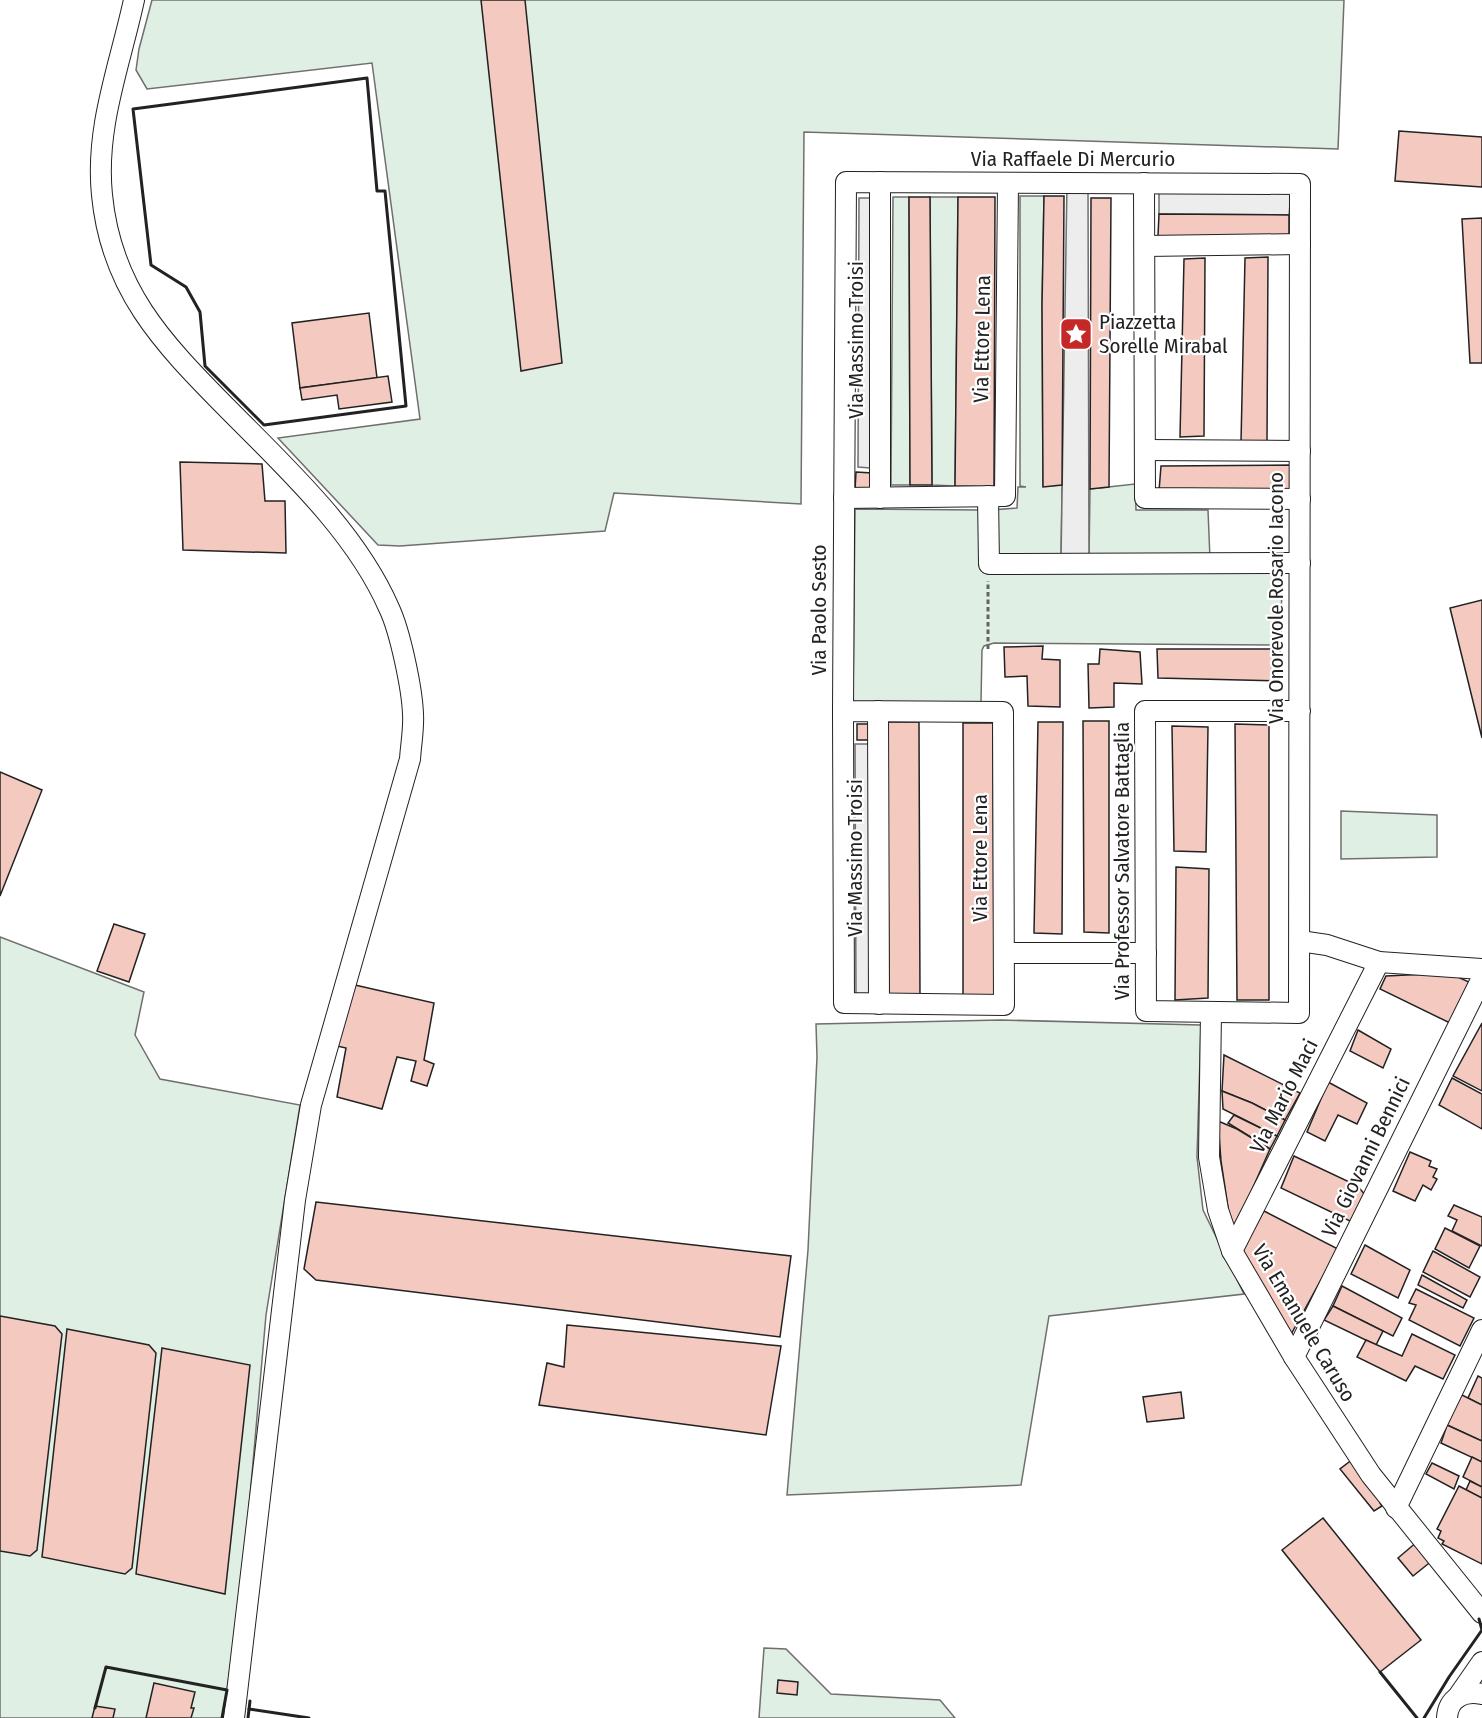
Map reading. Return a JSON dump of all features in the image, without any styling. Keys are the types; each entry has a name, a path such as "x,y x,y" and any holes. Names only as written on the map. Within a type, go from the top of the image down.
{"street":[{"path":"134,0 104,120 100,160 104,207 121,272 155,331 330,516 370,570 390,609 405,663 413,714 410,759 311,1105 295,1200 234,1718"},
{"name":"Via Raffaele Di Mercurio","path":"846,182 1300,184"},
{"name":"Via Paolo Sesto","path":"846,182 844,1004 879,1004"},
{"name":"Via Massimo Troisi","path":"880,182 880,498"},
{"name":"Via Ettore Lena","path":"988,564 997,496 1008,183"},
{"path":"1144,183 1145,498 1300,499"},
{"name":"Via Onorevole Rosario Iacono","path":"1211,1012 1299,1013 1300,184"},
{"path":"1144,246 1300,244"},
{"path":"1145,450 1300,451"},
{"path":"844,498 997,496"},
{"path":"988,564 1300,564"},
{"path":"843,711 878,711"},
{"name":"Via Massimo Troisi","path":"878,711 879,1004"},
{"name":"Via Ettore Lena","path":"878,711 1003,712 1004,953 1004,1005 879,1004"},
{"name":"Via Professor Salvatore Battaglia","path":"1211,1012 1146,1011 1145,711 1300,711"},
{"path":"1300,941 1327,945 1379,962 1482,969"},
{"path":"1004,953 1146,953"},
{"name":"Via Mario Maci","path":"1232,1251 1379,962"},
{"name":"Via Giovanni Bennici","path":"1294,1357 1482,978"},
{"name":"Via Emanuele Caruso","path":"1211,1012 1209,1158 1218,1210 1232,1251 1294,1357 1371,1475 1482,1613"},
{"path":"1396,1508 1482,1330"},
{"path":"1449,1712 1482,1662"},
{"path":"1449,1712 1465,1694 1482,1694"}],"path":[{"path":"988,564 988,649"}],"green space":[{"path":"152,0 1344,0 1338,149 804,132 801,504 614,493 605,531 400,546 378,545 278,438 420,419 372,63 147,89 136,70"},
{"path":"1020,196 1044,196 1043,486 1062,485 1061,560 992,561 991,510 1017,508 1018,487 1026,487 1020,486"},
{"path":"893,197 909,197 910,485 891,485"},
{"path":"930,197 958,197 955,486 932,485"},
{"path":"1135,484 1136,510 1208,510 1210,559 1089,561 1090,489"},
{"path":"855,509 981,510 985,565 1282,570 1281,645 994,643 984,646 982,650 981,702 853,703"},
{"path":"1341,811 1437,815 1437,857 1341,859"},
{"path":"0,937 144,992 135,1035 160,1079 300,1105 266,1315 242,1587 225,1718 0,1718"},
{"path":"1001,1020 1201,1025 1197,1157 1203,1210 1244,1294 1049,1316 1021,1485 787,1495 808,1250 817,1057 816,1024"},
{"path":"764,1648 786,1649 831,1694 940,1700 955,1718 759,1718"}],"shaded area":[{"name":"Piazzetta Sorelle Mirabal","path":"1067,183 1088,183 1089,561 1061,560"},
{"path":"1159,191 1291,192 1289,215 1159,214"},
{"path":"859,198 870,198 870,468 858,467"},
{"path":"855,744 869,744 869,997 856,997"}],"building":[{"path":"481,0 525,0 562,363 521,371"},
{"path":"1399,131 1482,137 1482,187 1395,181"},
{"path":"1044,196 1064,196 1062,485 1043,487 1042,305"},
{"path":"909,197 930,197 932,485 910,485"},
{"path":"958,197 995,197 994,487 955,486"},
{"path":"1091,198 1111,198 1109,487 1090,489"},
{"path":"1159,214 1289,215 1289,236 1158,236"},
{"path":"1482,218 1482,363 1470,363 1462,219"},
{"path":"1268,257 1267,443 1241,442 1245,258"},
{"path":"1205,258 1204,436 1180,437 1184,259"},
{"path":"369,313 377,378 300,388 292,323"},
{"path":"388,376 392,402 339,409 337,395 302,400 300,388"},
{"path":"180,462 262,464 265,501 285,501 286,553 183,550"},
{"path":"1293,465 1293,491 1159,491 1161,466"},
{"path":"856,472 872,473 872,489 855,490"},
{"path":"1482,600 1482,738 1450,608"},
{"path":"1043,646 1042,659 1060,660 1060,707 1028,706 1027,676 1005,677 1004,647"},
{"path":"1100,649 1140,652 1142,684 1114,683 1114,707 1089,708 1088,664 1099,664"},
{"path":"1157,649 1280,649 1280,681 1158,678"},
{"path":"1083,721 1109,721 1109,933 1084,932"},
{"path":"887,722 919,722 920,998 889,998"},
{"path":"1038,722 1063,722 1062,934 1034,933"},
{"path":"963,723 993,723 994,1000 963,1001"},
{"path":"857,724 873,724 873,740 857,740"},
{"path":"1235,724 1269,725 1269,1000 1237,1000"},
{"path":"1172,726 1208,727 1206,852 1174,851"},
{"path":"0,772 42,790 0,896"},
{"path":"1176,867 1209,869 1208,998 1175,1000"},
{"path":"114,924 145,934 129,982 97,971"},
{"path":"1449,973 1469,982 1450,1023 1380,989 1386,976"},
{"path":"355,985 434,1003 424,1060 434,1064 427,1086 411,1081 416,1061 397,1057 382,1109 337,1097 346,1048 337,1046"},
{"path":"1482,1023 1482,1091 1453,1076"},
{"path":"1358,1030 1391,1049 1383,1068 1350,1051"},
{"path":"1224,1055 1300,1093 1285,1120 1222,1091"},
{"path":"1452,1078 1482,1094 1482,1129 1439,1105"},
{"path":"1328,1082 1367,1103 1357,1124 1338,1115 1325,1141 1307,1132"},
{"path":"1222,1091 1285,1120 1277,1136 1223,1109"},
{"path":"1234,1115 1277,1136 1270,1149 1228,1123"},
{"path":"1218,1121 1237,1129 1270,1149 1235,1228 1231,1227 1221,1161"},
{"path":"1410,1152 1431,1161 1429,1166 1437,1169 1433,1177 1437,1179 1431,1190 1423,1185 1415,1201 1393,1191"},
{"path":"1294,1156 1358,1186 1365,1195 1352,1222 1281,1188"},
{"path":"316,1202 791,1256 780,1337 316,1280 304,1269"},
{"path":"1454,1205 1482,1217 1482,1246 1452,1231 1457,1220 1448,1216"},
{"path":"1264,1211 1338,1249 1289,1338 1241,1253"},
{"path":"1445,1228 1480,1246 1469,1268 1435,1249"},
{"path":"1365,1245 1410,1270 1398,1298 1351,1274"},
{"path":"1433,1251 1480,1277 1470,1297 1423,1272"},
{"path":"1422,1275 1467,1300 1463,1308 1418,1285"},
{"path":"1342,1286 1402,1318 1393,1336 1333,1306"},
{"path":"1416,1289 1474,1318 1460,1346 1409,1320 1416,1305 1409,1303"},
{"path":"1333,1306 1383,1331 1376,1345 1324,1320"},
{"path":"0,1316 55,1326 62,1334 37,1550 30,1556 0,1551"},
{"path":"567,1325 781,1346 766,1435 539,1405 547,1363 564,1367"},
{"path":"67,1329 149,1345 156,1353 132,1568 125,1574 42,1557"},
{"path":"1412,1334 1455,1355 1443,1379 1415,1366 1406,1381 1357,1357 1366,1340 1402,1356"},
{"path":"162,1348 250,1365 225,1594 136,1574"},
{"path":"1478,1376 1482,1378 1482,1405 1468,1398"},
{"path":"1181,1392 1184,1418 1147,1422 1143,1397"},
{"path":"1460,1394 1482,1405 1482,1441 1447,1425"},
{"path":"1447,1425 1482,1441 1482,1462 1441,1443"},
{"path":"1472,1457 1482,1462 1482,1487 1463,1477"},
{"path":"1353,1459 1383,1501 1380,1503 1382,1506 1374,1511 1340,1469"},
{"path":"1432,1463 1459,1476 1454,1489 1426,1474"},
{"path":"1470,1481 1482,1487 1482,1498 1466,1490"},
{"path":"1459,1486 1482,1498 1482,1564 1442,1544 1444,1541 1438,1538 1441,1531 1437,1529"},
{"path":"1323,1518 1421,1640 1380,1672 1282,1550"},
{"path":"1418,1541 1433,1560 1413,1576 1398,1558"},
{"path":"778,1680 798,1682 797,1695 777,1693"},
{"path":"154,1683 195,1692 191,1718 146,1718"},
{"path":"95,1706 115,1709 113,1718 92,1718"}],"wall":[{"path":"367,78 377,191 385,191 406,406 264,425 205,366 200,312 186,287 151,265 133,109 367,78"},
{"path":"1424,1718 1482,1630 1479,1619"},
{"path":"95,1708 106,1667 227,1690 222,1718"},
{"path":"1380,1672 1417,1718"},
{"path":"248,1718 250,1701"},
{"path":"249,1709 309,1718"}],"place":[{"name":"Piazzetta Sorelle Mirabal","path":"1076,334"}]}
